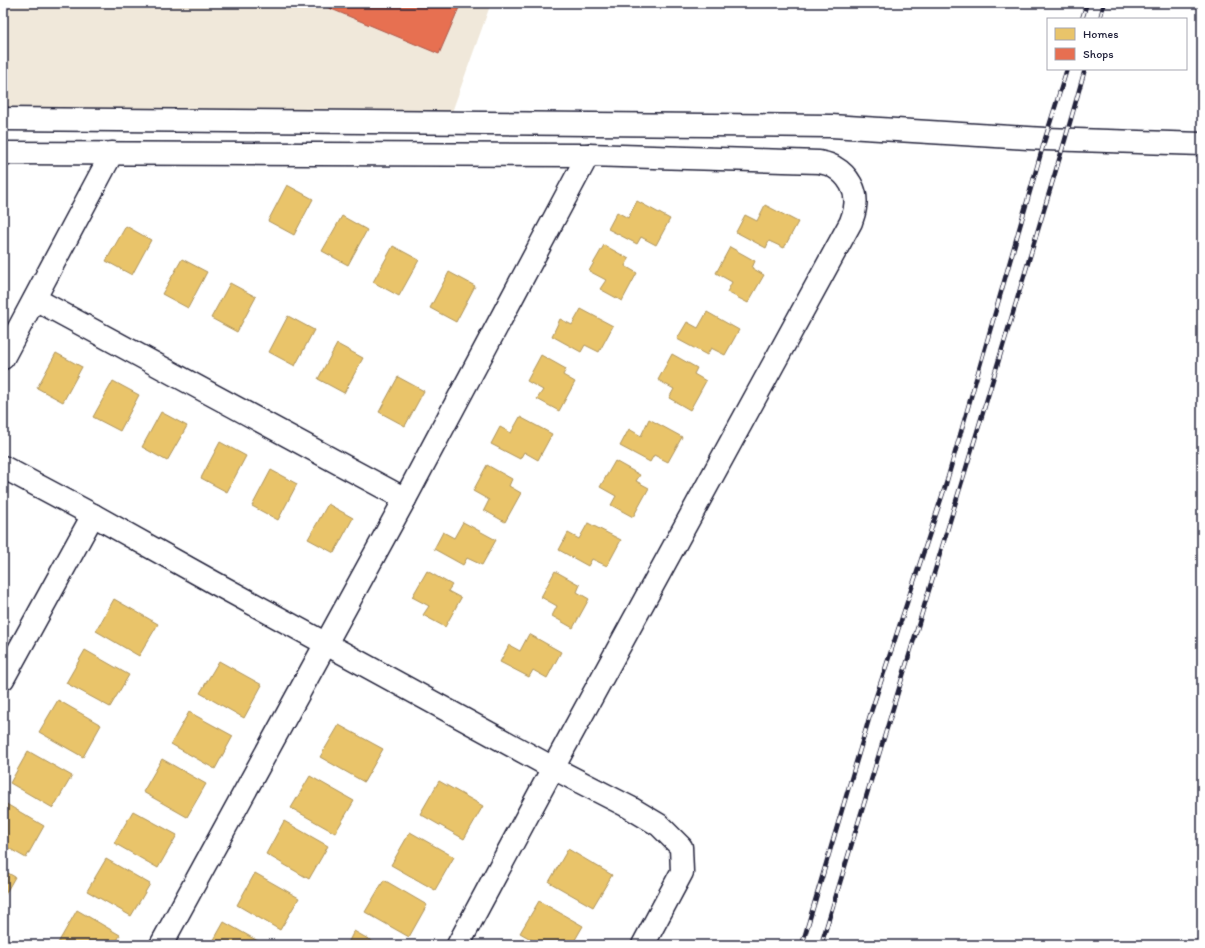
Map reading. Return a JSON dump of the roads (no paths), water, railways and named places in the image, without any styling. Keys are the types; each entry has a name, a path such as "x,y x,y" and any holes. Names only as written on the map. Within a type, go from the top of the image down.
{"street":[{"path":"3,119 831,126 1045,139 1202,144"},
{"path":"3,153 588,155 819,162 834,166 852,185 856,196 856,207 851,222 458,945"},
{"path":"3,358 112,153"},
{"path":"161,945 405,499 588,155"},
{"path":"35,299 405,499"},
{"path":"3,467 553,768 629,807 659,825 681,847 682,872 643,945"},
{"path":"3,679 93,515"}],"railway":[{"path":"1082,18 1087,3"},
{"path":"1100,18 1104,3"},
{"path":"802,945 871,712 946,484 1045,139 1067,70"},
{"path":"821,945 981,419 1085,70"}]}
